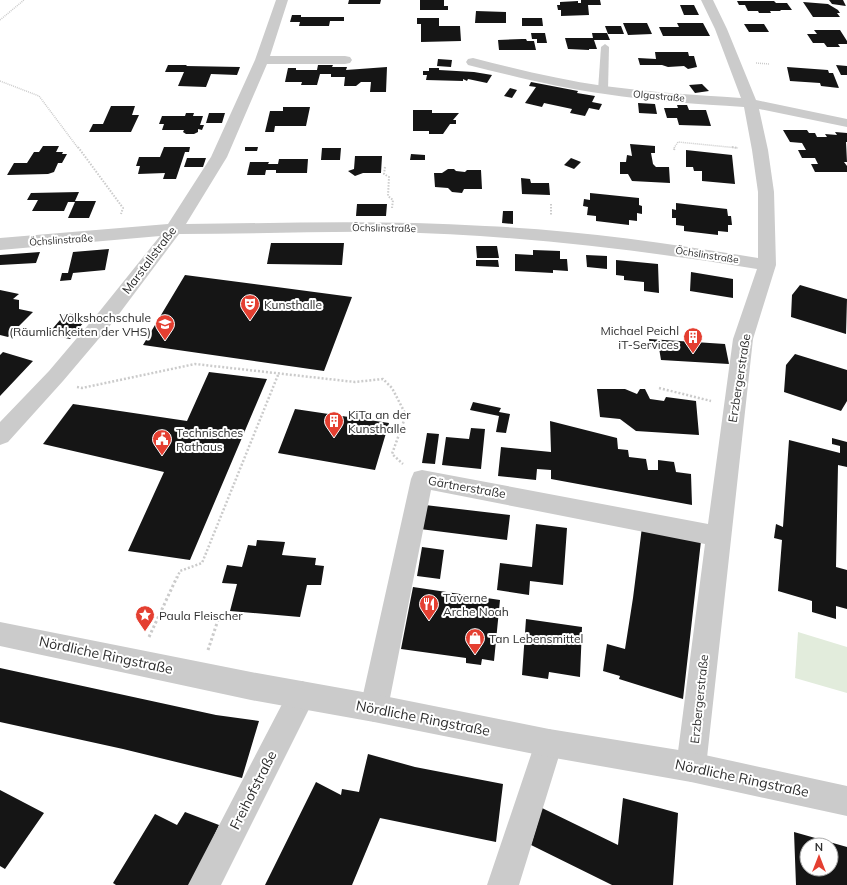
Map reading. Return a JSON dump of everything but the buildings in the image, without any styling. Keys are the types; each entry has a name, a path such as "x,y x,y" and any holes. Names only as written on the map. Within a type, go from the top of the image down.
{"street":[{"name":"Marstallstraße","path":"0,436 51,381 106,317 174,229 220,157 262,60 282,0"},
{"name":"Erzbergerstraße","path":"691,767 743,339 767,265 766,192 760,150 750,103 722,29 707,0"},
{"path":"262,60 345,60"},
{"name":"Olgastraße","path":"473,62 512,72 603,90 660,97 750,103 847,123"},
{"name":"Öchslinstraße","path":"0,244 174,229 390,227 486,231 577,238 680,251 767,265"},
{"name":"Gärtnerstraße","path":"374,708 422,479 718,536"},
{"name":"Nördliche Ringstraße","path":"0,634 199,675 549,743 691,767 847,800"},
{"name":"Freihofstraße","path":"204,885 302,695"},
{"path":"503,885 549,743"}],"lane":[{"path":"603,90 605,47"}],"path":[{"path":"0,20 24,0"},
{"path":"0,81 39,96 46,105 123,208 117,235"},
{"path":"674,150 675,145 678,142 760,150"},
{"path":"385,166 384,174 390,177 388,196 393,200 390,227"},
{"path":"51,381 82,388 195,364 355,382 383,379 392,388 406,415 392,454 422,479"},
{"path":"138,662 180,571 202,563 278,374"},
{"path":"660,388 734,407"},
{"path":"199,675 220,614"}],"green space":[{"path":"798,632 847,647 847,693 795,678"}],"place":[{"name":"Kunsthalle","path":"250,321"},
{"name":"Volkshochschule (Räumlichkeiten der VHS)","path":"165,341"},
{"name":"Michael Peichl iT-Services","path":"693,354"},
{"name":"KiTa an der Kunsthalle","path":"334,438"},
{"name":"Technisches Rathaus","path":"162,456"},
{"name":"Taverne Arche Noah","path":"429,621"},
{"name":"Paula Fleischer","path":"145,632"},
{"name":"Tan Lebensmittel","path":"475,655"}]}
